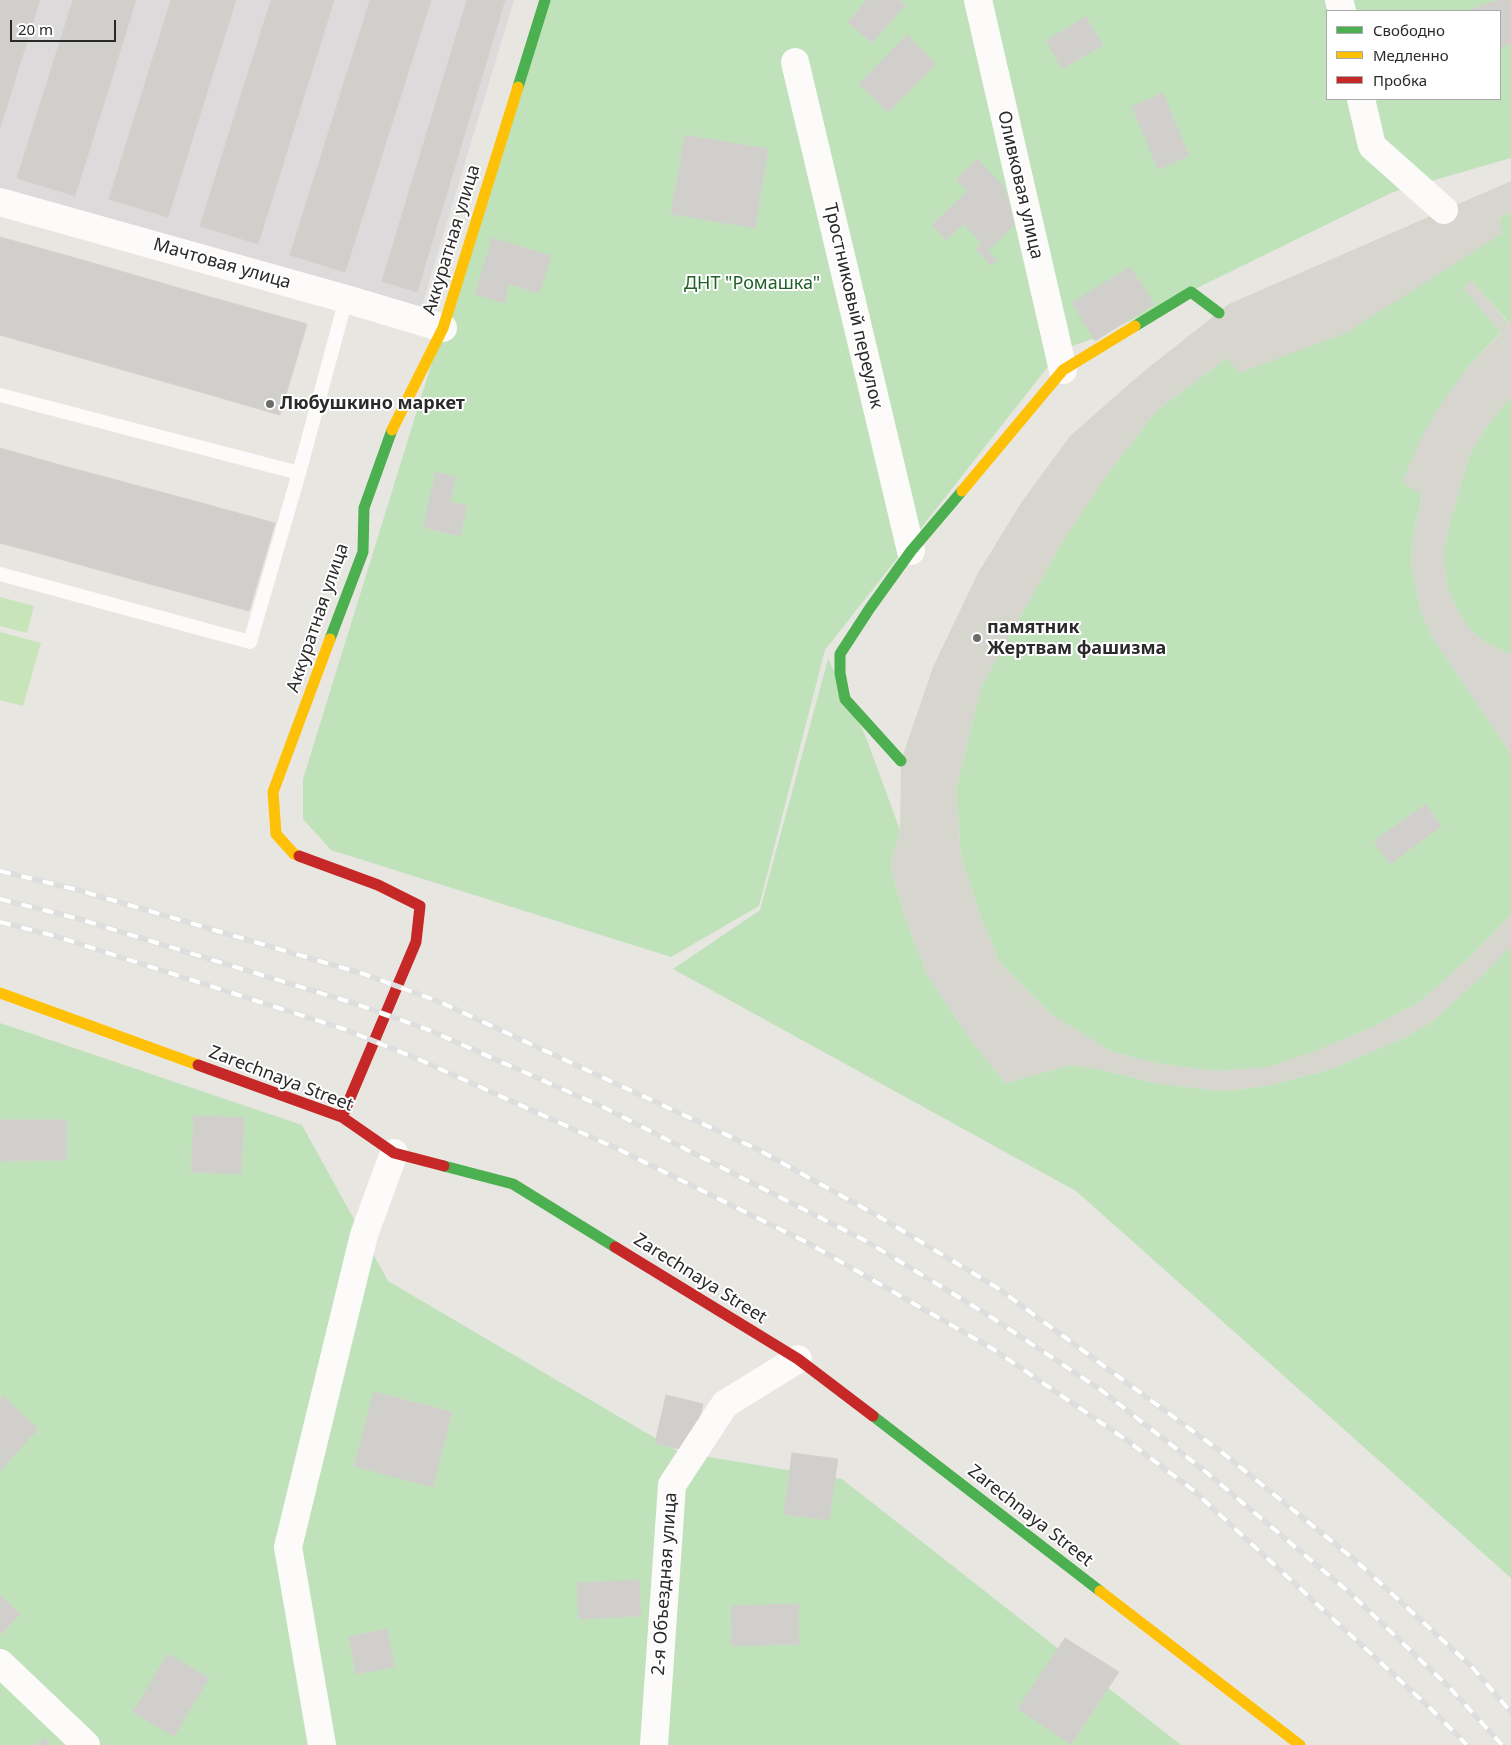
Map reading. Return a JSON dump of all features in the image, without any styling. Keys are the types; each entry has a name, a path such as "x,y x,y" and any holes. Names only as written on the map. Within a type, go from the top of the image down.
{"street":[{"name":"Аккуратная улица","path":"342,1116 416,942 420,906 378,885 294,854 276,834 273,792 363,552 364,508 392,429 443,328 545,0"},
{"name":"Оливковая улица","path":"978,0 1063,370"},
{"name":"Тростниковый переулок","path":"795,62 911,551"},
{"path":"1361,100 1372,146 1444,210"},
{"name":"Мачтовая улица","path":"0,202 443,328"},
{"path":"901,761 845,699 840,673 840,654 870,608 911,551 1063,370 1191,292 1219,313"},
{"name":"Zarechnaya Street","path":"0,993 342,1116 394,1154 513,1184 798,1359 1300,1745"},
{"path":"322,1745 288,1547 364,1235 394,1154"},
{"name":"2-я Объездная улица","path":"654,1745 672,1485 725,1404 798,1359"},
{"path":"0,1663 86,1745"}],"lane":[{"path":"0,574 250,642 299,473 346,299"},
{"path":"0,395 299,473"}],"shaded area":[{"path":"0,0 514,0 421,309 0,190"},
{"name":"памятник Жертвам фашизма","path":"1511,181 1511,212 1500,217 1503,233 1346,333 1239,373 1227,358 1156,411 1105,477 1062,542 981,687 956,789 961,856 980,915 1000,963 1051,1014 1112,1052 1159,1064 1220,1071 1269,1067 1316,1051 1369,1029 1418,1003 1467,960 1511,915 1511,946 1481,977 1433,1021 1406,1037 1331,1069 1267,1086 1220,1091 1155,1083 1103,1070 1070,1065 1006,1083 974,1045 927,975 904,914 890,865 900,830 901,761 933,667 978,573 1021,503 1070,436 1143,372 1229,304"},
{"path":"1471,280 1509,324 1511,323 1511,396 1485,429 1470,454 1450,522 1445,547 1445,567 1447,587 1464,622 1485,642 1511,655 1511,754 1432,637 1420,610 1411,564 1414,531 1422,495 1402,482 1422,436 1441,404 1467,368 1501,333 1463,288"}],"green space":[{"name":"ДНТ \"Ромашка\"","path":"544,0 1511,0 1511,158 1393,192 1095,338 1061,350 825,650 759,906 671,957 331,850 303,819 303,779"},
{"path":"1511,212 1511,323 1471,281 1463,288 1501,332 1467,368 1422,494 1414,531 1411,564 1420,610 1432,637 1511,754 1511,915 1467,960 1418,1003 1369,1029 1316,1051 1269,1067 1220,1071 1159,1064 1112,1052 1051,1014 1000,963 980,915 961,856 956,789 981,687 1062,542 1105,477 1156,411 1227,358"},
{"path":"1511,396 1511,655 1485,642 1464,622 1447,587 1445,547 1450,522 1470,454 1485,429"},
{"path":"0,597 34,606 27,633 0,626"},
{"path":"0,632 41,643 23,706 0,700"},
{"path":"828,659 865,735 900,830 890,865 904,914 927,975 974,1045 1006,1083 1070,1065 1103,1070 1155,1083 1220,1091 1267,1086 1331,1069 1406,1037 1433,1021 1481,977 1511,946 1511,1578 1076,1191 673,969 760,910"},
{"path":"0,1023 302,1125 388,1281 679,1452 842,1479 1181,1745 0,1745"}],"building":[{"path":"0,0 40,0 0,128"},
{"path":"73,0 136,0 75,196 17,178"},
{"path":"171,0 236,0 168,217 109,199"},
{"path":"271,0 334,0 258,244 200,226"},
{"path":"370,0 431,0 345,272 290,255"},
{"path":"467,0 505,0 417,292 382,281"},
{"path":"867,0 899,0 905,5 872,43 848,22"},
{"path":"1497,0 1509,0 1511,6 1511,43 1501,47 1501,10 1470,10"},
{"path":"1086,17 1103,45 1062,69 1046,41"},
{"path":"907,35 936,64 888,112 859,84"},
{"path":"1163,93 1189,156 1158,169 1132,107"},
{"path":"685,135 768,149 755,228 671,214"},
{"path":"977,159 1004,187 1015,224 987,251 997,260 991,265 976,249 982,243 963,224 946,240 932,225 968,191 956,180"},
{"path":"0,237 86,261 60,352 0,335"},
{"path":"492,238 551,256 539,293 509,284 504,303 475,294"},
{"path":"86,261 196,293 169,383 60,352"},
{"path":"1130,267 1154,304 1095,341 1072,303"},
{"path":"196,293 307,324 280,415 169,383"},
{"path":"0,448 53,463 27,550 0,543"},
{"path":"53,463 172,495 146,583 27,550"},
{"path":"436,472 456,477 450,502 467,506 460,536 423,527"},
{"path":"172,495 275,523 249,611 146,583"},
{"path":"1426,804 1441,826 1390,864 1374,841"},
{"path":"194,1116 244,1118 241,1174 191,1172"},
{"path":"0,1120 66,1120 66,1160 0,1161"},
{"path":"374,1392 452,1412 433,1487 354,1466"},
{"path":"666,1395 703,1404 691,1452 655,1443"},
{"path":"3,1396 38,1429 0,1471 0,1399"},
{"path":"792,1453 838,1459 829,1520 784,1514"},
{"path":"639,1580 641,1616 579,1619 577,1583"},
{"path":"0,1595 20,1614 0,1635"},
{"path":"798,1604 799,1644 732,1646 731,1606"},
{"path":"387,1629 394,1667 356,1674 349,1637"},
{"path":"1065,1638 1119,1672 1071,1744 1018,1709"},
{"path":"168,1654 209,1678 174,1736 133,1712"},
{"path":"44,1738 50,1745 37,1745"}],"railway":[{"path":"0,871 78,890 364,974 440,1002 757,1149 878,1216 996,1287 1224,1454 1355,1560 1472,1667 1511,1712"},
{"path":"0,899 79,919 353,1003 429,1030 603,1107 866,1241 988,1315 1101,1390 1206,1472 1350,1593 1450,1688 1502,1745"},
{"path":"0,922 55,936 344,1029 418,1059 620,1150 808,1243 993,1349 1125,1439 1193,1490 1430,1708 1467,1745"}],"traffic: fast":[{"path":"518,87 545,0"},
{"path":"1135,326 1191,292 1219,313"},
{"path":"330,639 363,552 364,508 392,430"},
{"path":"901,761 845,699 840,673 840,654 911,551 962,491"},
{"path":"444,1166 513,1184 615,1247"},
{"path":"873,1416 1100,1591"}],"traffic: slow":[{"path":"392,430 443,328 518,87"},
{"path":"962,491 1063,370 1135,326"},
{"path":"299,856 294,854 276,834 273,792 330,639"},
{"path":"0,993 198,1065"},
{"path":"1100,1591 1300,1745"}],"traffic: jam":[{"path":"299,856 378,885 420,906 416,942 342,1117"},
{"path":"198,1065 342,1117 394,1153 444,1166"},
{"path":"615,1247 798,1359 873,1416"}],"place":[{"name":"Любушкино маркет","path":"270,404"},
{"name":"памятник Жертвам фашизма","path":"977,638"}]}
